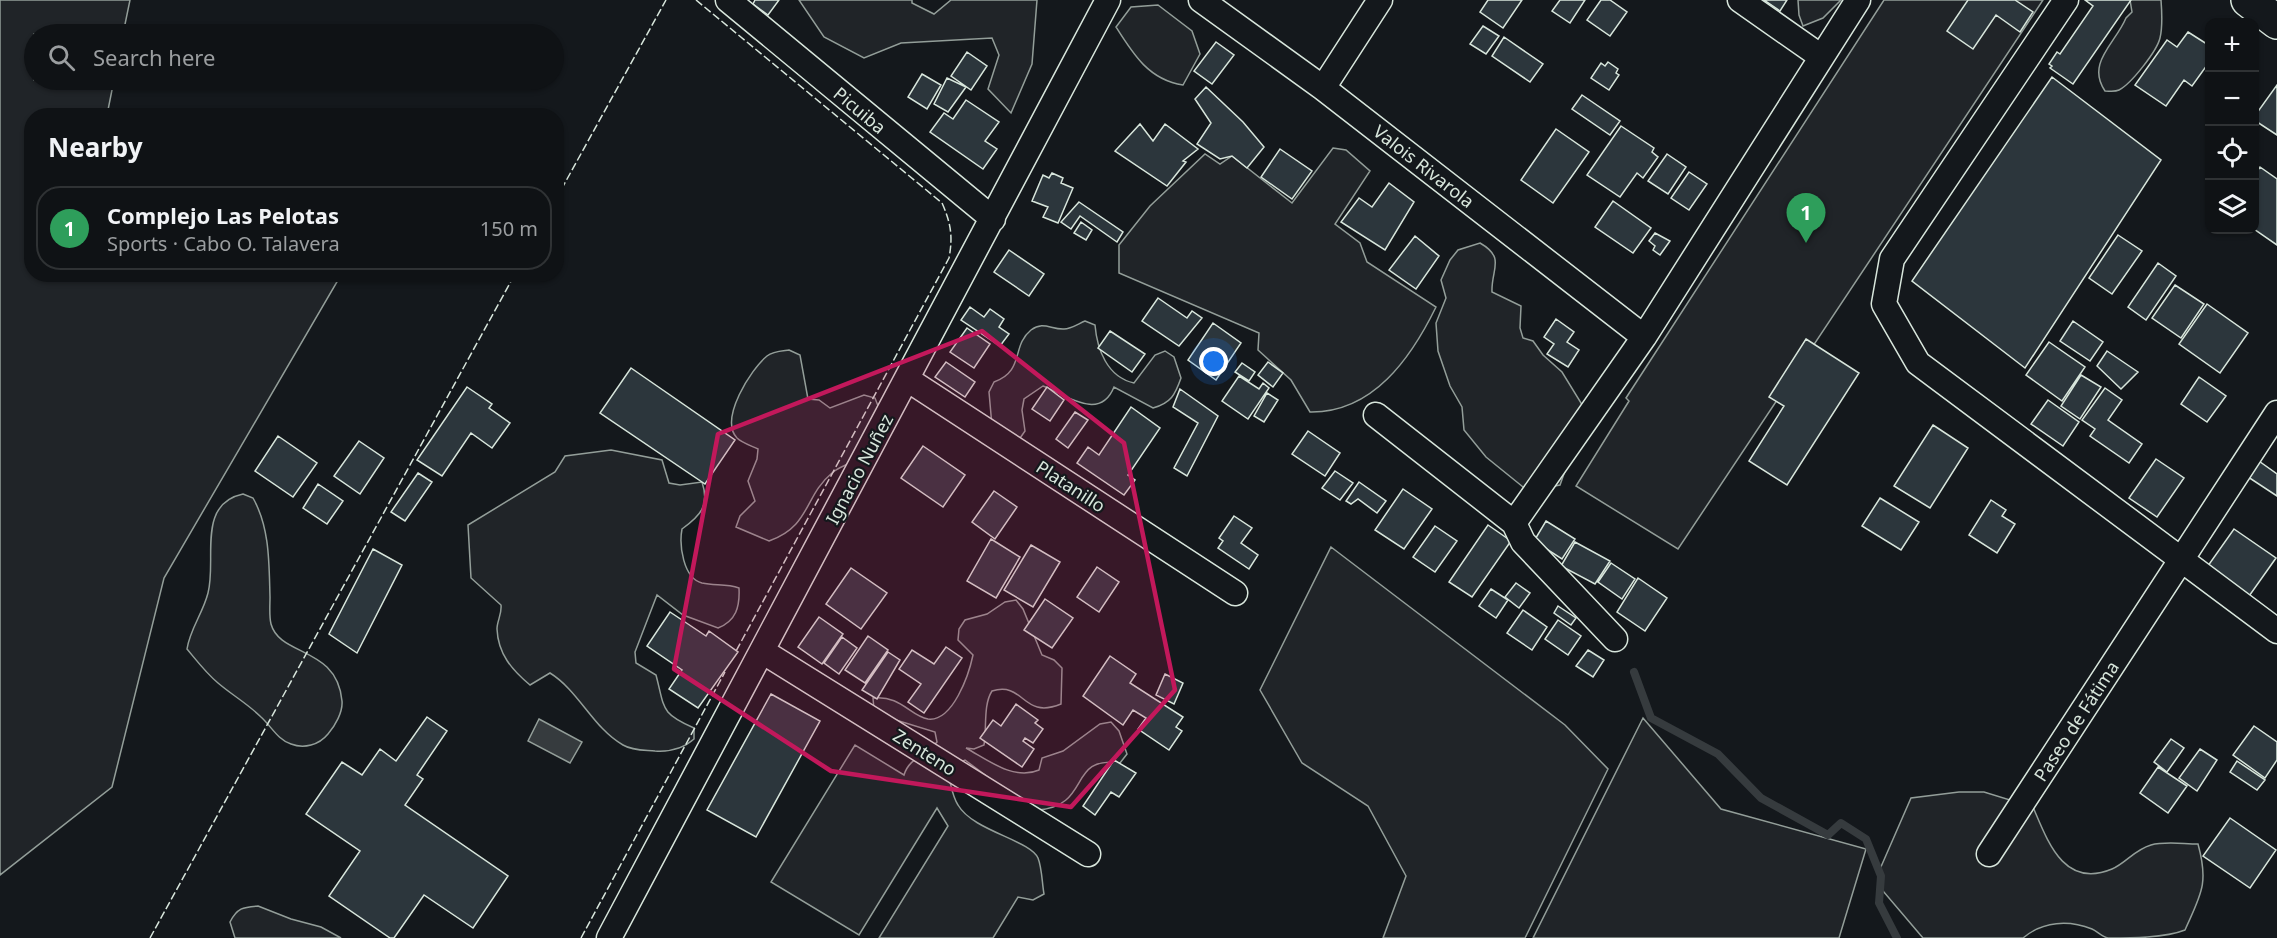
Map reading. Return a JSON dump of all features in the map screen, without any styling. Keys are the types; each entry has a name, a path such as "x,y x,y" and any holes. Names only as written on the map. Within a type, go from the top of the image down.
{"street":[{"name":"Picuiba","path":"728,0 993,219"},
{"name":"Ignacio Nuñez","path":"609,938 1108,0"},
{"name":"Valois Rivarola","path":"1201,0 1323,88 1644,337"},
{"path":"1323,88 1380,0"},
{"path":"1740,0 1820,56"},
{"path":"1514,523 1644,337 1820,56 1858,0"},
{"path":"2066,0 1892,259 1884,304 1918,363 2277,631"},
{"path":"2248,0 2277,22"},
{"name":"Platanillo","path":"907,380 1234,593"},
{"name":"Paseo de Fátima","path":"1989,854 2277,413"},
{"path":"1376,415 1514,523 1523,542 1615,639"},
{"name":"Zenteno","path":"762,651 1088,854"}],"highlighted area":[{"path":"982,331 1124,443 1175,690 1071,807 831,771 674,669 718,434"}],"shaded area":[{"path":"0,0 130,0 125,24 24,24 24,90 112,90 108,108 24,108 24,282 337,282 164,578 112,787 0,875"},
{"path":"799,0 912,0 912,3 934,14 951,0 1037,0 1032,64 1011,113 988,89 999,55 992,38 901,43 864,58 824,37"},
{"path":"1798,0 1841,0 1823,18 1803,26 1799,15"},
{"path":"1884,0 2043,0 1678,549 1576,486 1629,401 1626,398"},
{"path":"2130,0 2161,0 2160,38 2149,59 2124,87 2117,91 2105,91 2100,81 2100,62 2126,18 2132,12"},
{"path":"1158,5 1192,31 1200,54 1183,85 1151,72 1129,47 1116,27 1131,7"},
{"path":"1333,148 1346,150 1370,171 1335,224 1360,243 1367,262 1436,307 1402,363 1371,393 1353,403 1332,410 1310,412 1291,380 1258,350 1259,333 1119,273 1119,245 1150,206 1205,154 1220,164 1232,156 1292,203"},
{"path":"1480,243 1488,248 1495,259 1492,292 1521,306 1520,328 1523,338 1533,341 1543,355 1562,372 1586,411 1560,485 1528,491 1486,457 1464,430 1462,407 1450,386 1438,351 1436,323 1446,298 1441,280 1450,260 1458,250"},
{"path":"1085,321 1095,325 1098,343 1105,361 1117,375 1125,380 1134,383 1155,355 1165,351 1174,357 1181,378 1172,398 1153,408 1114,387 1108,397 1100,403 1091,404 1072,400 1043,386 1024,399 1022,410 1025,431 1018,441 992,426 989,392 994,382 1004,377 1014,365 1025,336 1039,326 1065,329"},
{"path":"789,350 800,355 808,399 819,400 830,408 864,395 875,398 880,411 866,457 832,473 816,491 793,527 783,535 769,541 736,527 740,516 755,501 748,481 757,459 758,449 737,438 732,430 732,419 739,395 760,362 772,353"},
{"path":"611,450 662,460 669,483 680,485 702,482 705,498 702,510 682,529 681,543 684,560 690,575 696,580 702,583 739,588 736,612 729,621 718,628 683,615 657,595 635,652 636,663 656,675 663,703 669,714 694,728 694,739 686,745 671,750 639,750 623,745 612,738 569,689 550,673 530,685 507,661 500,646 497,629 501,605 471,578 468,525 555,472 565,456"},
{"path":"243,494 253,498 263,521 269,559 271,624 276,635 320,661 330,670 338,683 342,701 338,719 324,738 311,745 296,745 282,739 256,712 214,679 187,649 208,593 211,535 214,521 219,509 228,500"},
{"path":"1331,547 1565,725 1608,769 1525,938 1383,938 1406,876 1368,806 1302,763 1260,690"},
{"path":"1016,600 1023,609 1042,655 1054,660 1062,668 1061,704 1048,708 1038,707 1011,691 1003,689 992,691 986,709 984,745 974,749 966,748 1001,768 1030,773 1039,770 1042,758 1063,751 1100,724 1111,722 1119,731 1127,754 1120,763 1103,763 1092,766 1066,800 1055,807 1038,810 1008,792 965,760 954,765 948,774 954,798 965,814 1024,846 1038,858 1044,894 1033,900 1018,897 993,938 879,938 948,826 937,808 859,935 771,882 855,745 904,775 910,764 937,742 935,732 883,716 874,710 873,698 891,700 928,719 937,718 945,713 964,684 973,655 958,640 959,629 965,620 987,614 1005,602"},
{"path":"1643,718 1721,809 1866,849 1839,938 1533,938"},
{"path":"539,719 582,742 570,763 528,741"},
{"path":"1959,792 1984,792 2033,807 2060,859 2082,873 2095,874 2112,869 2151,845 2198,844 2203,869 2202,888 2185,930 2158,936 2108,938 2092,929 2065,923 2039,928 2023,938 1923,938 1883,891 1880,869 1911,798"},
{"path":"258,906 291,919 321,927 341,938 235,938 230,922 235,914 241,909"}],"building":[{"path":"755,0 779,0 768,15 753,4"},
{"path":"1488,0 1522,0 1503,28 1480,12"},
{"path":"1560,0 1585,0 1570,23 1552,11"},
{"path":"1601,0 1610,0 1627,12 1610,36 1587,20"},
{"path":"1764,0 1787,0 1780,11"},
{"path":"1968,0 2015,0 2033,12 2020,32 1996,15 1973,49 1947,31"},
{"path":"2085,0 2131,0 2073,84 2050,68 2052,66 2049,64 2057,52 2060,54 2093,6"},
{"path":"1483,26 1499,36 1486,54 1470,44"},
{"path":"2188,32 2205,43 2205,68 2192,86 2184,80 2166,106 2135,85 2167,40 2177,47"},
{"path":"1504,37 1543,64 1530,82 1492,56"},
{"path":"1216,42 1234,55 1212,84 1194,71"},
{"path":"967,52 987,66 971,90 951,76"},
{"path":"1608,62 1618,69 1616,73 1619,75 1609,90 1591,78 1601,63 1605,66"},
{"path":"922,74 941,85 927,109 908,97"},
{"path":"2052,77 2161,160 2025,368 1912,281"},
{"path":"947,78 966,87 948,112 934,104"},
{"path":"2277,85 2277,135 2259,123 2259,110"},
{"path":"1206,87 1243,122 1264,147 1247,168 1232,156 1220,159 1197,144 1211,123 1195,99"},
{"path":"1582,95 1620,121 1610,135 1572,109"},
{"path":"966,100 999,122 985,141 997,149 983,169 930,132 944,113 953,119"},
{"path":"1140,124 1153,141 1165,124 1198,149 1183,161 1186,162 1167,186 1115,151"},
{"path":"1621,126 1654,148 1652,152 1658,157 1643,178 1637,173 1620,197 1587,175"},
{"path":"1556,129 1589,152 1553,203 1521,180"},
{"path":"1280,149 1312,171 1292,199 1261,177"},
{"path":"1667,154 1686,167 1668,194 1648,181"},
{"path":"2259,168 2277,179 2277,245 2259,232"},
{"path":"1689,172 1707,184 1689,210 1671,198"},
{"path":"1052,173 1063,178 1061,183 1073,188 1058,223 1043,217 1048,207 1032,201 1043,175 1049,178"},
{"path":"1389,183 1414,202 1385,250 1341,222 1359,198 1372,207"},
{"path":"1613,201 1651,228 1633,253 1595,227"},
{"path":"1079,202 1123,232 1117,242 1080,216 1071,229 1061,222"},
{"path":"1081,222 1092,230 1086,240 1074,233"},
{"path":"1655,233 1670,241 1660,255 1653,250 1655,246 1649,241"},
{"path":"2118,235 2142,251 2112,294 2089,278"},
{"path":"1415,236 1439,256 1416,289 1389,270"},
{"path":"1009,250 1044,274 1029,296 994,272"},
{"path":"2158,263 2176,276 2146,320 2128,307"},
{"path":"2175,285 2204,304 2181,338 2152,318"},
{"path":"1158,298 1187,318 1192,311 1202,318 1179,346 1142,321"},
{"path":"2207,304 2248,333 2220,373 2179,344"},
{"path":"970,307 984,317 990,309 1004,319 999,327 1009,334 1000,346 961,320"},
{"path":"1556,319 1574,332 1567,342 1579,350 1568,367 1547,354 1554,344 1544,337"},
{"path":"2073,321 2103,342 2090,361 2060,341"},
{"path":"1213,323 1241,343 1216,380 1188,360"},
{"path":"967,328 990,344 974,368 950,352"},
{"path":"1110,331 1145,354 1132,372 1098,348"},
{"path":"1806,339 1859,373 1787,485 1749,461 1784,406 1769,397"},
{"path":"2049,342 2085,367 2062,401 2026,375"},
{"path":"2107,351 2138,372 2121,389 2097,366"},
{"path":"946,362 975,382 965,397 935,377"},
{"path":"1268,362 1283,373 1273,387 1258,375"},
{"path":"1242,363 1255,372 1249,381 1235,372"},
{"path":"631,368 735,440 705,484 600,413"},
{"path":"2081,375 2101,387 2080,419 2061,406"},
{"path":"1239,376 1259,389 1263,383 1269,388 1248,419 1222,401"},
{"path":"2199,377 2226,396 2207,422 2181,404"},
{"path":"467,387 492,404 489,408 510,423 492,448 471,433 442,476 417,460"},
{"path":"1047,387 1064,400 1050,421 1032,409"},
{"path":"2105,388 2122,400 2108,420 2142,444 2129,463 2090,436 2095,429 2082,420"},
{"path":"1180,389 1218,416 1187,476 1174,468 1198,423 1173,407"},
{"path":"1267,393 1278,400 1264,422 1254,416"},
{"path":"2048,400 2079,422 2063,446 2031,424"},
{"path":"1131,407 1160,428 1128,475 1135,480 1124,495 1077,463 1088,447 1099,455"},
{"path":"1075,412 1088,420 1068,448 1056,439"},
{"path":"1933,425 1968,448 1930,508 1894,486"},
{"path":"1308,431 1340,453 1325,476 1292,454"},
{"path":"278,436 317,463 293,497 255,471"},
{"path":"359,441 384,458 360,494 334,476"},
{"path":"923,446 965,475 943,507 901,478"},
{"path":"2156,459 2184,478 2157,517 2129,498"},
{"path":"2256,459 2277,474 2277,496 2245,475"},
{"path":"1335,471 1353,483 1340,500 1322,488"},
{"path":"418,473 432,482 405,521 391,512"},
{"path":"1359,482 1386,501 1377,513 1358,499 1351,504 1346,501"},
{"path":"318,484 343,501 327,524 303,508"},
{"path":"1403,489 1432,509 1404,549 1375,530"},
{"path":"994,491 1017,507 995,539 972,522"},
{"path":"1880,498 1919,522 1901,550 1862,526"},
{"path":"1991,500 2006,510 2002,516 2015,524 1997,553 1969,535"},
{"path":"1234,516 1252,528 1241,543 1258,555 1249,569 1218,548 1223,541 1219,538"},
{"path":"1546,521 1575,539 1562,559 1534,541"},
{"path":"1488,525 1511,541 1472,597 1449,582"},
{"path":"1435,526 1457,541 1435,572 1413,557"},
{"path":"2234,529 2276,558 2247,599 2205,570"},
{"path":"991,539 1020,557 996,598 967,581"},
{"path":"1575,542 1610,561 1595,584 1561,566"},
{"path":"1031,545 1060,562 1033,607 1004,590"},
{"path":"373,549 402,565 357,653 329,634"},
{"path":"1611,563 1635,579 1622,599 1598,582"},
{"path":"1097,567 1119,582 1099,612 1077,597"},
{"path":"851,568 887,593 861,629 826,604"},
{"path":"1638,578 1667,598 1645,631 1617,612"},
{"path":"1516,583 1530,593 1519,608 1505,597"},
{"path":"1491,589 1508,600 1496,618 1479,606"},
{"path":"1045,599 1073,618 1052,648 1024,630"},
{"path":"1558,606 1576,618 1571,625 1554,613"},
{"path":"1523,610 1547,627 1532,650 1507,633"},
{"path":"670,612 706,636 709,631 738,652 698,708 669,689 682,670 647,646"},
{"path":"819,617 843,634 822,664 798,647"},
{"path":"1558,620 1581,636 1568,655 1545,639"},
{"path":"868,636 888,650 865,683 845,670"},
{"path":"842,637 857,648 839,674 824,663"},
{"path":"946,647 962,658 924,713 908,702 921,684 899,669 912,650 934,664"},
{"path":"1588,650 1604,660 1593,677 1576,666"},
{"path":"888,652 900,660 877,699 862,690"},
{"path":"1110,656 1136,674 1130,683 1183,717 1176,727 1182,731 1169,750 1138,729 1146,718 1133,710 1123,725 1083,696"},
{"path":"1165,674 1183,683 1174,704 1156,695"},
{"path":"771,694 820,721 756,837 707,810"},
{"path":"1016,704 1038,720 1035,723 1043,729 1033,743 1025,738 1023,741 1034,749 1022,767 980,738 993,720 1001,726"},
{"path":"427,717 447,731 417,775 423,779 405,805 508,876 473,928 424,895 394,938 390,938 329,896 360,851 306,814 342,762 362,775 380,749 396,761"},
{"path":"2254,726 2277,742 2277,760 2265,778 2233,755"},
{"path":"2171,739 2184,748 2167,772 2154,762"},
{"path":"2200,749 2217,760 2197,791 2179,778"},
{"path":"1114,760 1136,773 1119,797 1111,792 1095,815 1083,806"},
{"path":"2237,761 2265,780 2257,790 2230,772"},
{"path":"2158,767 2187,786 2168,813 2140,793"},
{"path":"2230,818 2276,850 2250,888 2203,856"}],"waterway":[{"path":"1634,672 1651,718 1718,754 1761,798 1828,835 1841,823 1866,839 1881,876 1879,903 1897,938"}],"fence":[{"path":"564,185 666,0"},
{"path":"696,0 942,203 951,237 949,258 735,653"},
{"path":"150,938 511,282"},
{"path":"581,938 725,672"}],"place":[{"name":"Complejo Las Pelotas","path":"1806,243"}]}
